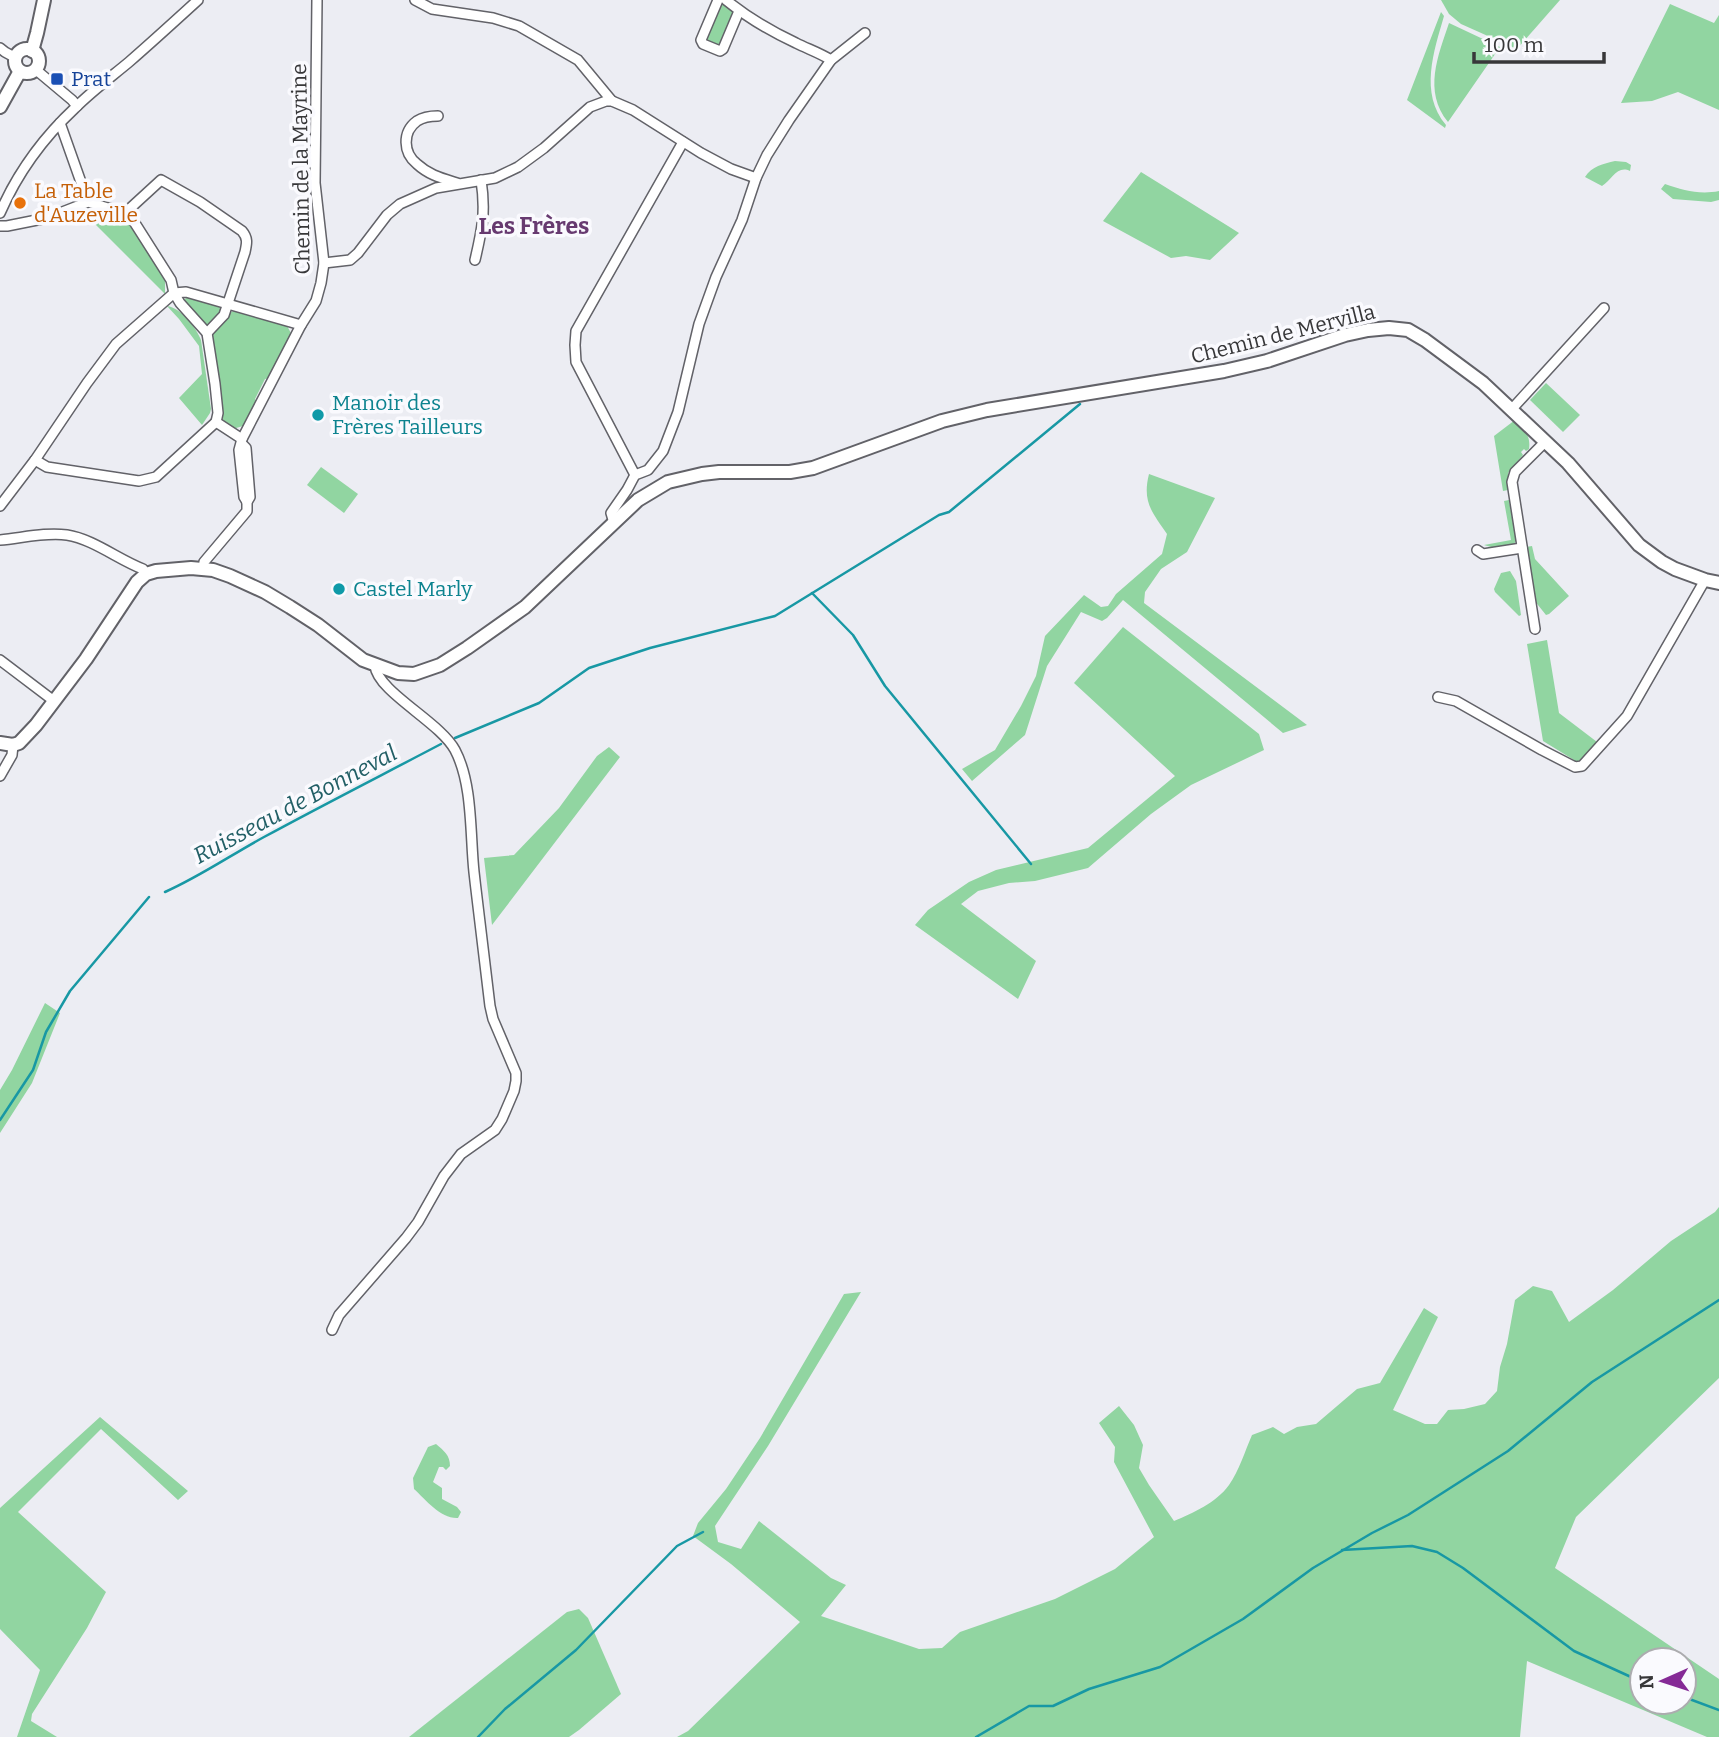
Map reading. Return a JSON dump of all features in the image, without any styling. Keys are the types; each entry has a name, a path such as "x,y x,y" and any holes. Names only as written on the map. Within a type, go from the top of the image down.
{"street":[{"path":"32,51 44,0"},
{"path":"0,213 40,146 60,123 198,0"},
{"name":"Chemin de la Mayrine","path":"203,568 204,562 247,511 239,450 301,325 316,302 321,283 324,264 315,183 317,0"},
{"path":"415,0 432,9 493,18 519,26 578,60 612,101"},
{"path":"718,0 701,40 704,44 723,50 739,11"},
{"path":"726,0 739,11 831,60"},
{"path":"614,523 611,513 635,475 648,470 663,451 678,412 699,324 767,155 831,60 865,33"},
{"path":"0,48 16,58"},
{"path":"20,51 32,51 38,59 35,69 28,73 20,71 15,64 20,51"},
{"path":"35,69 77,106"},
{"path":"0,107 20,71"},
{"path":"324,264 350,260 387,215 400,204 436,188 495,178 518,167 590,107 606,101 633,110 701,153 731,169 756,178"},
{"path":"438,116 425,117 415,122 408,132 405,147 414,162 433,176 460,184"},
{"path":"60,123 88,202"},
{"path":"635,475 576,362 576,331 683,142"},
{"path":"125,213 160,180 200,202 246,236 248,242 223,315 207,334"},
{"path":"475,260 485,202 481,180"},
{"path":"0,226 47,218 88,202 125,213 137,225 171,280 174,293 189,315 207,334 215,384 218,413 216,422 156,477 139,481 47,467 35,460"},
{"path":"0,506 116,344 174,293 186,292 227,302 301,325"},
{"path":"1511,410 1604,309"},
{"name":"Chemin de Mervilla","path":"375,666 406,674 440,665 525,607 638,500 668,482 719,472 790,472 813,468 963,415 1224,372 1345,335 1389,328 1408,330 1483,383 1567,463 1639,545 1675,569 1719,583"},
{"path":"216,422 242,442"},
{"path":"1535,629 1512,482 1515,472 1545,442"},
{"path":"0,540 68,535 144,569 146,574"},
{"path":"1477,550 1483,554 1522,548"},
{"path":"0,776 12,755 7,744 25,738 86,659 137,582 146,574 156,571 203,568 230,576 265,592 318,625 375,666 376,673 384,684 446,737 458,756 468,800 490,1006 516,1073 514,1091 495,1130 461,1154 443,1176 418,1222 339,1315 332,1330"},
{"path":"1438,697 1456,701 1542,750 1575,767 1582,766 1627,716 1705,580"},
{"path":"0,660 54,701"}],"green space":[{"path":"1441,0 1560,0 1517,49 1461,24 1449,14"},
{"path":"721,2 734,13 719,47 705,39"},
{"path":"1670,4 1714,23 1719,15 1719,110 1678,92 1652,101 1621,103"},
{"path":"1441,12 1444,16 1433,57 1431,86 1433,99 1445,128 1407,100"},
{"path":"1449,23 1500,47 1448,122 1440,110 1434,86 1437,61"},
{"path":"1615,161 1631,165 1630,171 1618,172 1602,186 1585,177 1594,168"},
{"path":"1141,172 1239,233 1210,260 1186,256 1171,258 1103,221"},
{"path":"1665,184 1698,192 1719,191 1719,200 1711,202 1673,199 1661,189"},
{"path":"95,210 130,225 165,278 165,294 83,212"},
{"path":"188,296 219,304 221,313 206,326 183,301"},
{"path":"167,306 178,310 187,319 201,340 211,409 202,425 179,398 202,374 199,346"},
{"path":"238,309 286,324 292,335 271,378 265,379 255,399 257,404 246,425 233,429 224,423 223,419 213,336 222,320"},
{"path":"1546,383 1580,415 1563,432 1530,400"},
{"path":"1515,420 1528,436 1529,449 1521,452 1523,455 1508,473 1508,490 1503,491 1494,436"},
{"path":"321,467 358,494 344,513 307,485"},
{"path":"1149,474 1215,498 1187,552 1161,569 1145,592 1144,603 1307,725 1283,733 1123,600 1102,621 1081,612 1047,666 1025,735 972,781 962,769 995,750 1036,676 1045,636 1084,595 1101,607 1108,606 1116,594 1162,554 1167,534 1150,506 1147,492"},
{"path":"1509,500 1516,541 1512,547 1498,549 1484,545 1511,540 1504,501"},
{"path":"1532,546 1535,559 1569,596 1546,615 1534,600 1526,547"},
{"path":"1510,571 1516,581 1519,616 1494,589 1501,573"},
{"path":"1123,627 1259,734 1264,750 1191,785 1151,814 1088,868 978,891 961,904 1036,961 1018,999 915,925 928,910 969,882 996,870 1088,848 1175,776 1074,683"},
{"path":"1547,640 1559,713 1601,745 1581,764 1573,764 1574,760 1543,741 1527,644"},
{"path":"609,747 620,757 492,925 484,858 514,855 559,808 597,756"},
{"path":"45,1003 60,1013 32,1083 0,1133 0,1090"},
{"path":"1719,1207 1719,1378 1576,1517 1555,1568 1670,1646 1628,1646 1628,1704 1527,1661 1520,1737 677,1737 688,1731 800,1622 693,1536 698,1523 726,1489 760,1438 844,1294 861,1292 768,1446 715,1526 718,1542 741,1549 759,1521 831,1578 846,1585 821,1616 919,1649 942,1648 960,1632 1055,1599 1115,1569 1154,1537 1114,1462 1115,1447 1099,1423 1119,1406 1134,1425 1143,1445 1139,1468 1174,1521 1204,1507 1224,1491 1236,1474 1252,1435 1273,1427 1284,1434 1297,1427 1316,1424 1357,1389 1380,1383 1424,1308 1438,1317 1393,1410 1425,1424 1437,1424 1448,1410 1485,1404 1497,1391 1515,1300 1533,1286 1552,1291 1569,1322 1613,1290 1671,1241"},
{"path":"100,1417 188,1491 178,1500 101,1429 18,1512 106,1592 87,1628 32,1714 31,1721 57,1737 17,1737 40,1670 0,1629 0,1508"},
{"path":"436,1444 448,1456 450,1466 446,1470 439,1467 433,1482 442,1488 442,1499 461,1512 458,1518 440,1512 414,1489 413,1478 428,1447"},
{"path":"579,1609 588,1618 621,1694 579,1730 569,1737 409,1737 567,1612"},
{"path":"1698,1665 1719,1679 1719,1737 1707,1737 1657,1716 1698,1716"}],"waterway":[{"name":"Ruisseau de Bonneval","path":"455,738 539,703 589,668 650,648 775,616 939,515 949,512 1080,404"},
{"path":"812,593 853,635 885,686 1031,864"},
{"name":"Ruisseau de Bonneval","path":"165,892 441,744"},
{"name":"Ruisseau de Bonneval","path":"0,1120 33,1070 46,1032 70,991 149,897"},
{"path":"976,1737 1029,1706 1053,1706 1089,1689 1160,1667 1243,1619 1313,1568 1408,1515 1508,1451 1592,1382 1719,1300"},
{"path":"478,1737 505,1709 576,1650 677,1546 703,1532"},
{"path":"1342,1550 1412,1546 1437,1552 1463,1568 1574,1651 1628,1676"},
{"path":"1698,1702 1719,1710"}],"place":[{"name":"Prat","path":"57,79"},
{"name":"La Table d'Auzeville","path":"20,203"},
{"name":"Manoir des Frères Tailleurs","path":"318,415"},
{"name":"Castel Marly","path":"339,589"}],"district":[{"name":"Les Frères","path":"534,226"}]}
